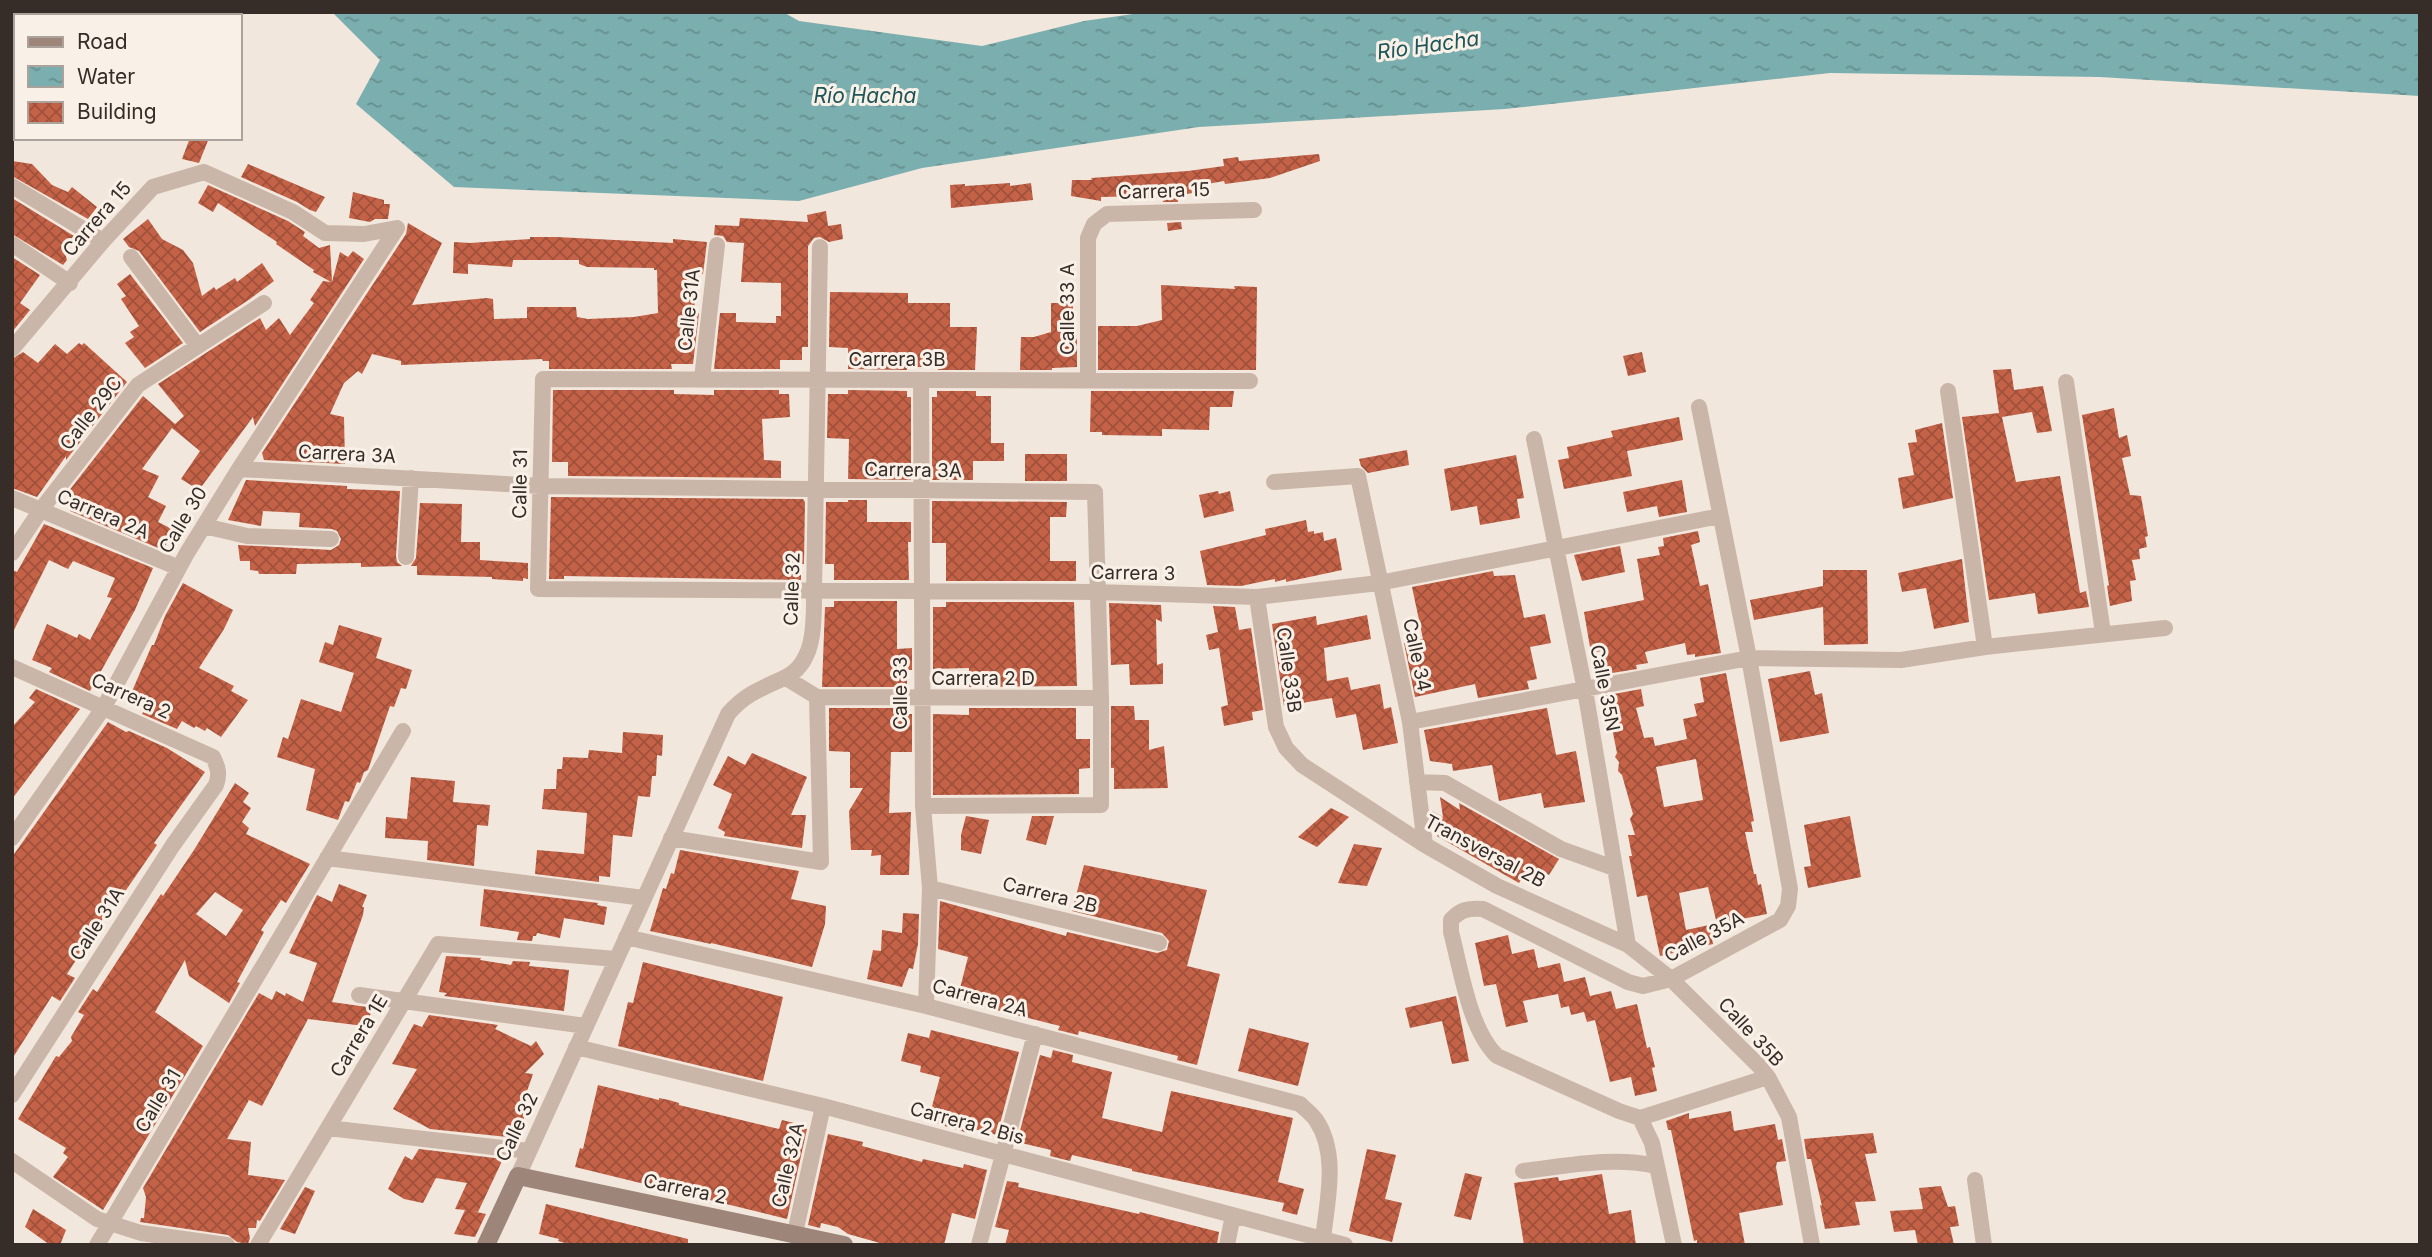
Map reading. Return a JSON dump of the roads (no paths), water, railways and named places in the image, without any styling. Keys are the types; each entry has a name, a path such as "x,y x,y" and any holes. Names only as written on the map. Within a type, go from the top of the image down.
{"street":[{"name":"Carrera 15","path":"12,349 103,241 153,187 204,172 292,212 325,233 364,233 397,228"},
{"path":"12,186 103,241"},
{"name":"Carrera 15","path":"1088,238 1094,224 1107,214 1254,210"},
{"name":"Calle 30","path":"12,838 104,707 204,526 397,228"},
{"name":"Calle 33 A","path":"1088,238 1088,380"},
{"path":"12,244 70,283"},
{"name":"Calle 31A","path":"702,379 717,245"},
{"name":"Calle 32","path":"486,1245 728,713 741,699 761,687 786,678 800,665 810,649 814,593 820,247"},
{"path":"131,257 197,345"},
{"name":"Calle 29C","path":"12,553 40,511 138,385 264,303"},
{"name":"Carrera 3B","path":"543,379 1250,381"},
{"name":"Calle 31","path":"538,589 543,379"},
{"name":"Calle 33","path":"921,380 921,699 923,806 930,888 926,1006"},
{"path":"2066,382 2103,633"},
{"path":"1948,391 1985,647"},
{"name":"Calle 35A","path":"1640,1118 1497,1056 1486,1045 1477,1029 1451,932 1451,920 1458,912 1469,908 1483,909 1628,982 1643,986 1671,979 1780,920 1788,906 1790,889 1749,658 1699,407"},
{"name":"Calle 35N","path":"1534,439 1586,690 1628,945"},
{"name":"Carrera 3A","path":"239,469 541,486 1095,492 1101,805 923,806"},
{"name":"Calle 34","path":"1274,482 1358,476 1410,722 1425,845"},
{"path":"406,557 411,478"},
{"name":"Carrera 2A","path":"12,498 179,568"},
{"name":"Carrera 3","path":"538,589 1096,593 1257,597 1379,583 1720,516"},
{"path":"204,526 247,536 331,539"},
{"name":"Calle 33B","path":"1257,597 1276,727 1286,748"},
{"path":"1410,722 1749,658 1901,660 1985,647 2165,628"},
{"name":"Carrera 2","path":"12,667 213,757 218,765 219,776"},
{"path":"671,838 821,862 817,697 786,678"},
{"name":"Carrera 2 D","path":"817,697 1101,698"},
{"path":"403,731 327,858 644,898"},
{"name":"Transversal 2B","path":"1286,748 1302,765 1425,845 1497,886 1628,945 1671,979"},
{"name":"Calle 31A","path":"12,1095 173,845 216,785 219,776"},
{"path":"1417,782 1445,783 1561,849 1614,868"},
{"name":"Calle 31","path":"97,1245 327,858"},
{"name":"Carrera 2B","path":"930,888 1159,943"},
{"name":"Carrera 2A","path":"626,937 926,1006 1300,1104 1315,1119 1324,1137 1330,1173 1323,1239"},
{"name":"Carrera 1E","path":"328,1128 438,944 616,959"},
{"name":"Calle 35B","path":"1671,979 1768,1077 1789,1116 1812,1245"},
{"path":"359,995 586,1026"},
{"path":"979,1245 1035,1034"},
{"name":"Carrera 2 Bis","path":"576,1047 823,1106 1233,1215 1295,1238 1323,1239 1345,1245"},
{"path":"1674,1245 1651,1143 1640,1118 1768,1077"},
{"name":"Calle 32A","path":"795,1233 823,1106"},
{"path":"258,1245 328,1128 529,1150"},
{"path":"12,1161 97,1219 141,1233 228,1245"},
{"path":"1523,1171 1615,1161 1635,1161 1656,1166"},
{"name":"Carrera 2","path":"517,1176 844,1245"},
{"path":"1975,1180 1984,1245"},
{"path":"1227,1245 1233,1215"}],"water":[{"name":"Río Hacha","path":"332,12 783,12 799,21 982,46 1084,21 1147,12 2420,12 2420,96 2100,77 1830,73 1505,109 1199,127 922,168 799,201 454,187 356,104 380,60"}]}
